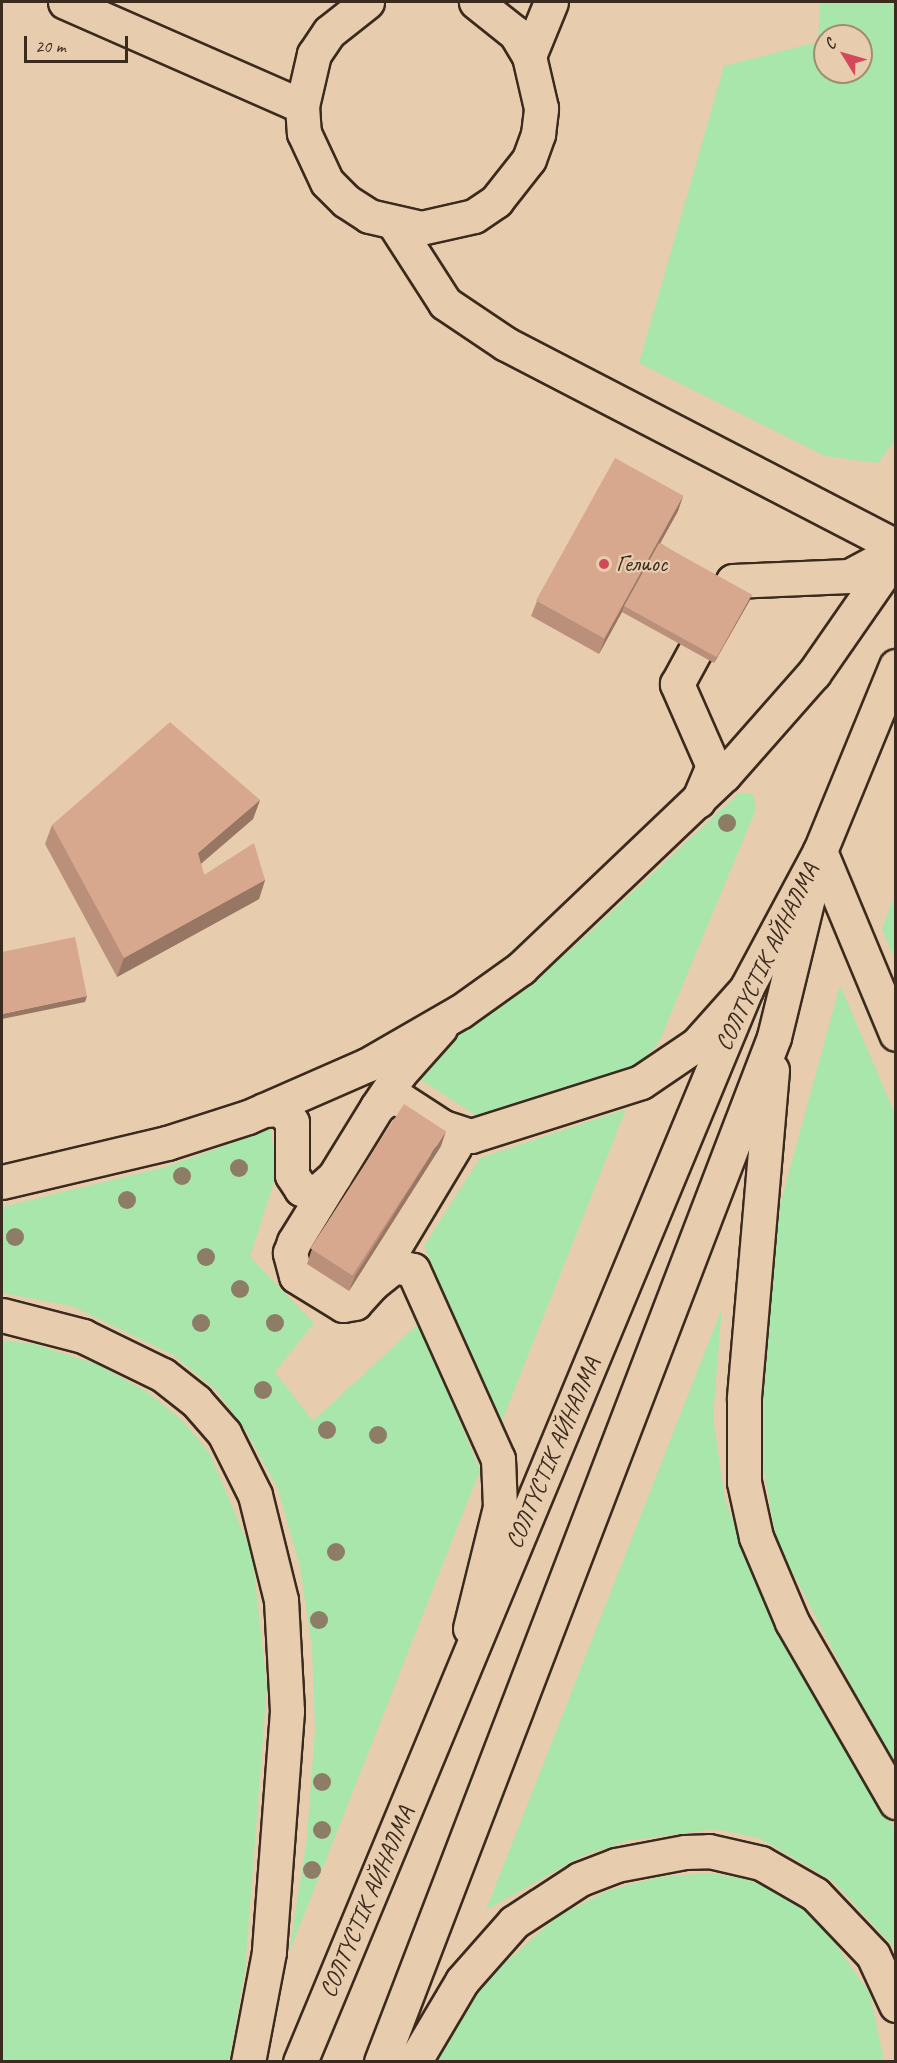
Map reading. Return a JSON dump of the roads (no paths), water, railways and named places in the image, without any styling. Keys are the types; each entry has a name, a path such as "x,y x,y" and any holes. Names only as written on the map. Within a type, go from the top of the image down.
{"main road":[{"path":"65,2 302,106"},
{"path":"368,2 329,32 314,54 302,106 313,159 327,182 369,216 395,225 448,225 474,216 515,182 532,151 541,108 529,56 515,33 476,2"},
{"path":"529,56 551,2"},
{"path":"395,225 445,303 507,344 896,546"},
{"path":"2,1182 168,1143 264,1110 367,1065 461,1011 521,968 698,801 814,673 896,553"},
{"path":"698,801 713,766 677,684 733,581 849,576 896,553"},
{"name":"СОЛТҮСТІК АЙНАЛМА","path":"300,2061 747,987 820,851 896,666"},
{"path":"820,851 896,1034"},
{"name":"СОЛТҮСТІК АЙНАЛМА","path":"381,2061 774,1036 820,851"},
{"path":"443,1127 471,1136 641,1082 697,1044 747,987"},
{"path":"454,1692 503,1479 418,1276 404,1265 394,1266 372,1284 355,1303 343,1305 304,1283 290,1265 294,1242 414,1053 461,1011"},
{"path":"774,1036 744,1399 744,1482 756,1537 792,1622 896,1802"},
{"path":"372,1284 453,1156 453,1136 443,1127 395,1097 378,1107"},
{"path":"264,1110 281,1109 292,1122 292,1175 301,1189 317,1192 335,1176"},
{"path":"2,1315 83,1336 163,1375 196,1401 224,1433 255,1495 281,1600 287,1701 269,1952 248,2061"},
{"path":"414,2061 462,1981 514,1922 580,1879 616,1865 685,1852 710,1851 760,1863 815,1894 873,1955 896,2005"}],"place":[{"name":"Гелиос","path":"604,564"}]}
